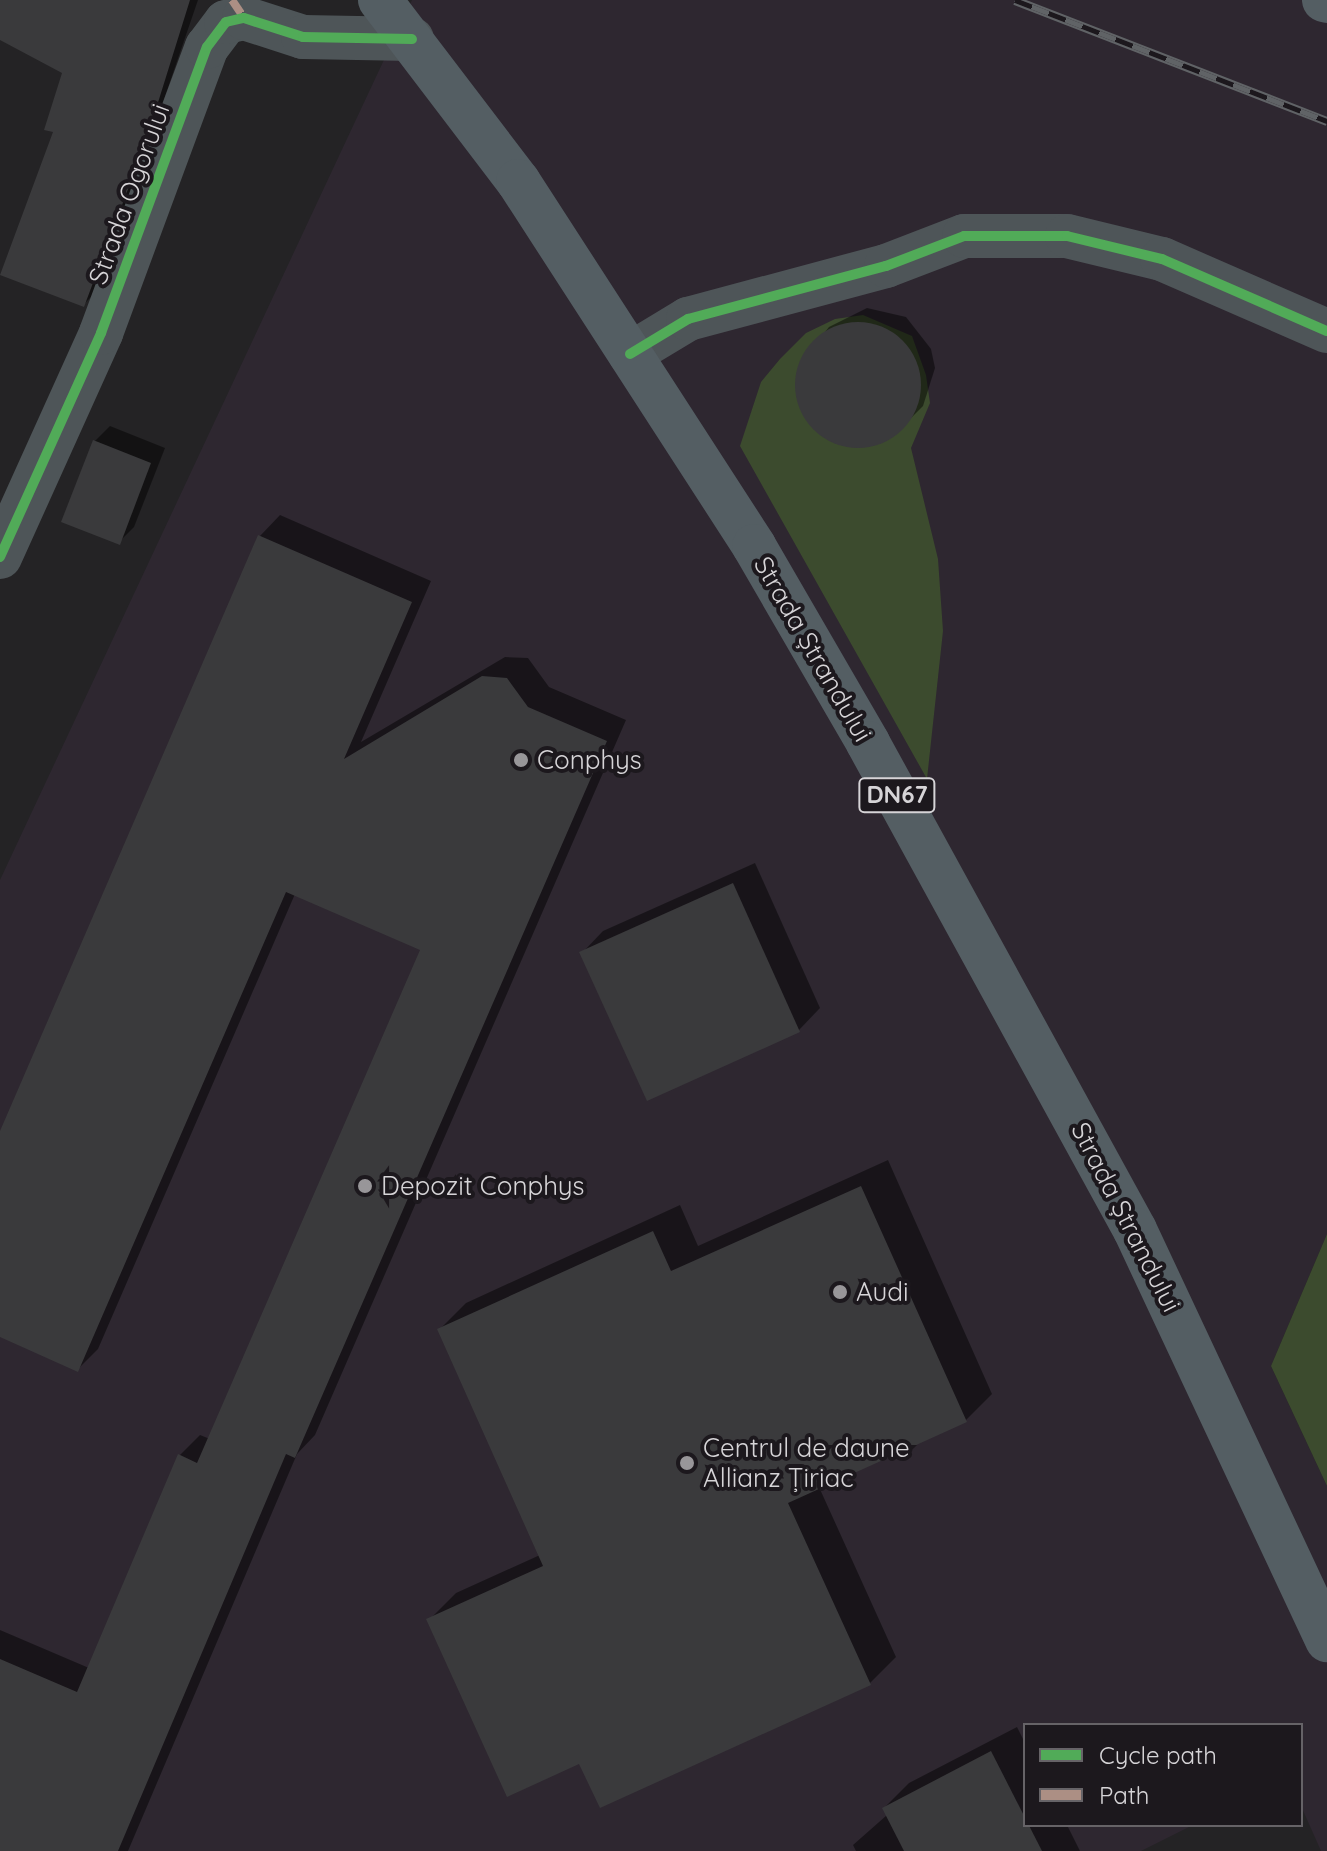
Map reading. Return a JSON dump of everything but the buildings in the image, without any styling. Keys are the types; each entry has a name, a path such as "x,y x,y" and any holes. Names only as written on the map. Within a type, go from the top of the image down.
{"main road":[{"name":"Strada Ștrandului","path":"380,0 518,181 754,546 1041,1051 1135,1230 1327,1640"}],"street":[{"name":"Strada Ogorului","path":"0,557 101,333 207,47 226,22 238,9 303,37 412,39"},
{"path":"630,354 688,319 886,266 964,236 1067,236 1162,259 1327,331"}],"shaded area":[{"path":"412,0 1327,0 1327,1234 1271,1366 1327,1486 1327,1851 1321,1851 1303,1810 1303,1723 1023,1723 1023,1827 1189,1827 1141,1851 0,1851 0,880"}],"green space":[{"path":"863,315 912,336 926,375 930,403 911,448 938,559 943,631 927,779 740,446 761,382 780,359 806,333 835,319"},
{"path":"1327,1234 1327,1486 1271,1366"}],"railway":[{"path":"1015,0 1327,121"}],"marked path":[{"path":"232,0 244,18"}],"cycle path":[{"path":"0,557 101,333 207,47 226,22 244,18 303,37 412,39"},
{"path":"630,354 688,319 886,266 964,236 1067,236 1162,259 1327,331"}],"place":[{"name":"Conphys","path":"521,760"},
{"name":"Depozit Conphys","path":"365,1186"},
{"name":"Audi","path":"840,1292"},
{"name":"Centrul de daune Allianz Țiriac","path":"687,1463"}]}
